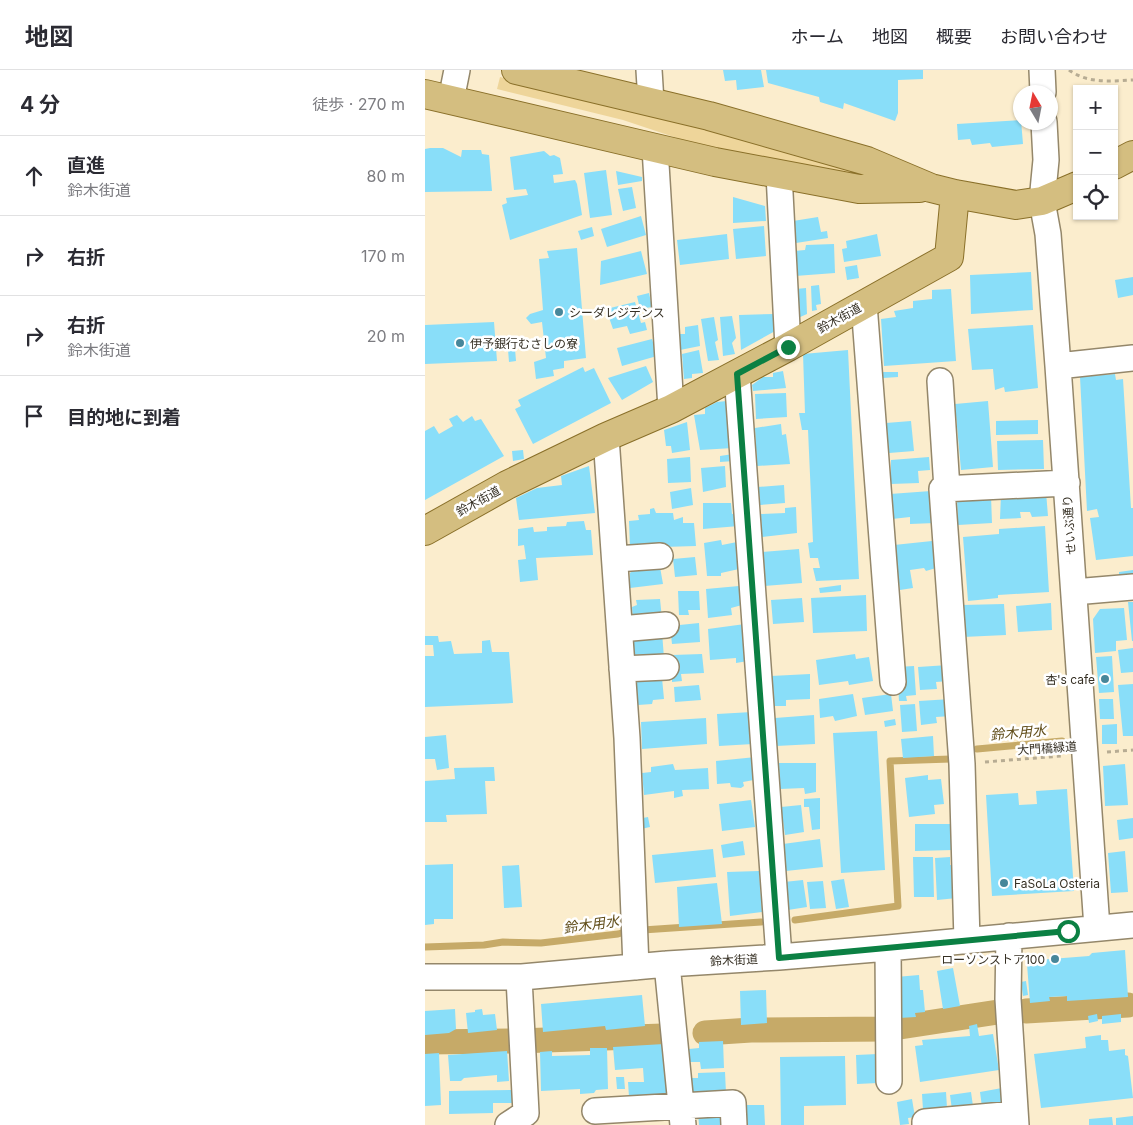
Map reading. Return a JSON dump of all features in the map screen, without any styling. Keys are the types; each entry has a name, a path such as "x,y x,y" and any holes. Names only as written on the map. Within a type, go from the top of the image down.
{"main road":[{"path":"516,70 709,116 867,161 943,191"},
{"path":"425,94 715,162 859,188 943,191 1016,205 1042,201 1073,188"},
{"path":"1118,163 1133,155"},
{"name":"鈴木街道","path":"425,530 507,485 606,437 671,410 949,257 943,191"}],"street":[{"path":"451,100 457,70"},
{"path":"649,70 651,102"},
{"path":"1042,70 1043,85"},
{"name":"せいぶ通り","path":"1044,130 1046,160 1042,201 1048,234 1059,366 1097,928"},
{"path":"655,148 671,410"},
{"path":"779,174 788,347"},
{"path":"865,304 893,682"},
{"path":"1059,366 1133,358"},
{"path":"737,374 779,958"},
{"path":"940,381 947,489"},
{"path":"606,437 627,738 636,967"},
{"path":"967,941 962,764 942,489 1067,483"},
{"path":"616,559 661,556"},
{"path":"1074,592 1133,587"},
{"path":"620,629 666,625"},
{"path":"622,669 666,667"},
{"name":"鈴木街道","path":"425,977 519,978 667,964 779,958 1133,925"},
{"path":"925,1125 925,1122 1015,1119 1008,999 1009,936"},
{"path":"888,948 889,1081"},
{"path":"667,964 682,1116"},
{"path":"508,1125 526,1113 519,978"},
{"path":"595,1111 682,1116 733,1104 734,1125"}],"path":[{"path":"1069,70 1077,76 1099,81 1133,80"},
{"name":"大門橋緑道","path":"962,764 1133,750"}],"shaded area":[{"path":"500,77 725,132 855,169 853,177 713,150 623,120 497,89"}],"building":[{"path":"723,70 761,70 764,87 737,90 736,80 725,81"},
{"path":"766,70 923,70 923,79 898,80 898,113 895,121 844,103 843,109 820,102 819,97 768,83"},
{"path":"1013,120 1013,130 1022,130 1023,144 992,147 990,143 972,145 970,139 958,140 957,124"},
{"path":"443,148 461,157 462,150 481,150 482,154 489,155 492,191 425,192 425,149"},
{"path":"544,151 550,156 554,155 560,158 563,174 553,175 554,183 575,180 582,215 510,240 502,205 507,203 506,198 528,195 526,189 514,190 510,157"},
{"path":"606,170 612,215 590,218 584,173"},
{"path":"616,171 642,177 642,181 618,185"},
{"path":"632,187 636,208 623,211 618,189"},
{"path":"733,197 765,206 766,221 733,223"},
{"path":"641,216 646,235 607,247 601,229"},
{"path":"818,217 821,232 827,231 828,238 796,243 793,221"},
{"path":"764,226 766,256 736,259 733,229"},
{"path":"592,227 594,236 581,240 578,231"},
{"path":"727,234 729,259 680,265 677,240"},
{"path":"877,234 881,256 844,262 842,249 847,248 846,241"},
{"path":"834,244 835,273 795,276 794,251 805,250 806,245"},
{"name":"シーダレジデンス","path":"577,248 586,358 564,361 564,368 553,370 554,376 536,379 534,362 546,358 542,322 531,324 526,318 530,314 543,310 539,259 549,258 547,251"},
{"path":"641,251 647,274 600,285 601,261"},
{"path":"857,265 859,278 847,280 845,267"},
{"path":"1031,272 1033,310 971,314 970,275"},
{"path":"1133,277 1133,295 1118,298 1115,280"},
{"path":"819,285 821,304 816,305 817,310 812,311 811,286"},
{"path":"806,288 807,314 798,318 796,289"},
{"path":"951,289 956,361 884,366 881,319 896,317 894,311 913,308 913,301 932,299 932,290"},
{"path":"649,293 652,307 640,309 637,296"},
{"path":"635,302 641,323 645,322 647,330 630,334 627,326 613,329 606,309"},
{"path":"775,314 777,330 741,350 739,315"},
{"path":"732,316 736,338 732,343 735,354 723,356 720,317"},
{"path":"714,317 718,340 715,342 719,360 708,361 701,319"},
{"name":"伊予銀行むさしの寮","path":"494,322 497,361 425,364 425,325"},
{"path":"698,325 700,346 680,350 678,334 685,334 685,327"},
{"path":"1033,325 1038,388 1005,392 1004,387 995,390 993,369 972,370 968,329"},
{"path":"514,336 516,361 509,362 507,337"},
{"path":"652,339 657,356 622,366 617,348"},
{"path":"699,350 703,373 692,374 692,378 684,379 682,354"},
{"path":"848,350 859,579 816,581 813,568 820,568 818,558 810,558 808,543 813,542 808,430 802,430 799,413 805,413 803,354"},
{"path":"646,366 653,382 622,400 608,378"},
{"path":"583,367 585,372 594,368 611,403 533,444 515,409 521,406 518,400"},
{"path":"783,371 786,388 753,391 752,385 763,377 773,377 773,373"},
{"path":"883,372 898,372 898,377 883,378"},
{"path":"1115,374 1116,380 1123,379 1131,508 1133,508 1133,556 1096,560 1090,518 1099,517 1097,509 1087,511 1080,377"},
{"path":"786,393 787,417 756,419 755,394"},
{"path":"727,401 733,448 700,450 694,415 705,414 705,408 717,402"},
{"path":"988,401 993,467 961,470 955,404"},
{"path":"457,415 463,422 472,416 475,421 481,419 504,456 425,500 425,431 434,426 439,434 453,426 449,419"},
{"path":"1038,420 1038,434 996,435 996,421"},
{"path":"911,421 914,451 889,453 886,423"},
{"path":"687,422 690,450 672,453 671,446 666,446 664,430"},
{"path":"781,424 782,435 786,434 790,464 757,466 755,428"},
{"path":"1043,440 1044,469 998,470 997,441"},
{"path":"523,450 524,459 513,461 512,451"},
{"path":"733,454 734,461 720,462 720,456"},
{"path":"690,457 691,482 668,483 667,459"},
{"path":"929,457 930,470 918,471 919,483 891,484 891,460"},
{"path":"589,466 595,513 519,520 516,498 537,488 562,485 561,476"},
{"path":"725,466 726,487 703,492 701,468"},
{"path":"784,485 785,503 760,505 758,487"},
{"path":"691,488 693,505 672,509 670,492"},
{"path":"931,491 935,523 910,524 910,517 892,519 890,494"},
{"path":"1046,492 1048,516 1032,517 1030,512 1020,512 1021,518 1000,519 1001,494"},
{"path":"991,496 992,523 958,525 957,498"},
{"path":"703,503 731,503 732,514 737,513 739,526 703,529"},
{"path":"796,507 797,533 762,537 761,514 785,513 785,508"},
{"path":"654,508 656,513 673,513 674,520 683,517 683,523 694,523 696,546 630,548 629,521 639,520 638,515 650,514 650,509"},
{"path":"584,521 586,530 591,530 593,555 536,558 538,580 520,582 518,560 526,559 524,545 518,546 518,529 533,527 534,532 547,531 547,527 566,526 567,522"},
{"path":"1045,526 1049,592 998,595 998,598 968,601 963,537 999,534 999,529"},
{"path":"721,540 722,545 737,542 739,569 721,573 721,576 707,576 704,543"},
{"path":"932,541 936,568 926,571 924,568 910,570 913,588 900,590 894,545"},
{"path":"799,549 802,583 764,586 762,552"},
{"path":"695,557 697,575 675,577 673,559"},
{"path":"660,567 663,584 630,588 630,573 635,569"},
{"path":"1133,570 1133,575 1119,577 1119,572"},
{"path":"841,585 841,591 820,593 819,588"},
{"path":"739,586 742,605 731,608 732,615 708,618 706,589"},
{"path":"678,591 699,591 700,610 688,610 689,615 679,615"},
{"path":"866,595 867,631 813,633 811,598"},
{"path":"802,598 804,622 773,624 771,600"},
{"path":"660,599 662,619 633,621 632,607 637,605 636,600"},
{"path":"1128,602 1133,602 1133,641 1132,641"},
{"path":"1051,603 1052,630 1018,632 1016,606"},
{"path":"1004,604 1006,635 963,637 962,605"},
{"path":"1124,608 1127,640 1116,641 1116,651 1095,653 1093,619 1100,609"},
{"path":"699,623 700,642 672,644 670,626"},
{"path":"745,624 748,661 736,663 736,658 710,660 708,629"},
{"path":"662,632 664,658 652,660 650,654 632,655 630,634"},
{"path":"425,636 438,636 439,642 451,641 454,654 482,653 482,641 490,640 492,652 509,652 513,703 425,707 425,656 434,656 433,645 425,645"},
{"path":"1133,648 1133,672 1121,673 1118,650"},
{"path":"702,654 704,673 681,674 682,681 672,682 672,655"},
{"path":"855,654 856,659 869,657 873,681 849,685 848,681 819,685 816,660"},
{"path":"1112,656 1114,692 1099,693 1096,657"},
{"path":"948,665 949,681 936,682 937,689 920,690 918,667"},
{"path":"914,666 916,695 906,696 907,701 899,701 897,667"},
{"path":"810,674 810,699 786,700 786,706 773,706 771,676"},
{"path":"662,678 664,699 653,700 652,704 638,705 635,682"},
{"path":"1133,684 1133,736 1123,736 1118,685"},
{"path":"699,685 701,700 675,702 674,687"},
{"path":"853,694 857,716 835,721 833,716 820,718 819,699"},
{"path":"891,694 893,711 865,715 862,698"},
{"path":"951,699 952,716 936,717 937,723 921,725 919,701"},
{"path":"1099,699 1113,699 1114,719 1100,719"},
{"path":"915,704 917,731 902,732 900,705"},
{"path":"752,712 753,744 719,746 717,714"},
{"path":"814,715 815,744 776,746 775,718"},
{"path":"706,718 707,744 642,749 641,722"},
{"path":"895,719 896,725 885,727 884,721"},
{"path":"1117,724 1117,744 1102,744 1102,725"},
{"path":"877,731 885,870 841,873 833,733"},
{"path":"446,735 449,768 437,770 435,759 425,759 425,737"},
{"path":"933,736 934,756 903,758 901,739"},
{"path":"756,757 759,779 743,782 744,786 741,788 731,787 730,783 717,784 716,761"},
{"path":"779,763 816,763 816,792 805,794 804,788 780,789"},
{"path":"673,764 675,770 708,768 709,789 682,790 683,796 674,798 674,791 644,795 642,773 651,772 651,767"},
{"path":"1125,764 1128,805 1105,806 1103,766"},
{"path":"494,767 495,781 485,781 487,814 446,815 447,822 425,822 425,781 455,779 454,768"},
{"path":"928,775 928,780 941,779 944,804 934,805 935,814 909,817 905,778"},
{"path":"1067,789 1074,891 992,896 986,795 1018,793 1019,805 1037,804 1036,791"},
{"path":"820,798 820,829 812,830 809,807 804,807 804,799"},
{"path":"751,800 755,827 722,831 719,804"},
{"path":"801,805 804,832 785,835 781,807"},
{"path":"648,817 650,827 641,829 638,819"},
{"path":"1133,818 1133,838 1119,840 1117,820"},
{"path":"915,824 953,824 953,850 915,851"},
{"path":"820,839 823,867 786,871 783,844"},
{"path":"743,841 745,855 723,858 721,845"},
{"path":"713,849 716,877 655,883 652,855"},
{"path":"1125,851 1128,892 1111,893 1108,853"},
{"path":"913,857 933,857 934,897 914,897"},
{"path":"950,857 950,865 955,865 957,898 937,900 935,858"},
{"path":"453,864 453,919 434,919 434,924 425,925 425,865"},
{"path":"519,865 522,907 504,908 502,866"},
{"path":"759,871 762,912 730,916 727,872"},
{"path":"844,879 849,907 836,909 831,881"},
{"path":"803,880 807,907 788,910 784,882"},
{"path":"823,881 826,908 810,909 807,882"},
{"path":"717,883 722,924 679,927 677,887"},
{"path":"1125,950 1128,997 1067,1001 1067,996 1049,997 1050,1001 1030,1003 1027,964 1038,963 1038,960 1089,956 1092,953"},
{"path":"953,968 960,1006 943,1009 937,971"},
{"path":"919,975 920,990 923,990 925,1012 915,1013 916,1017 899,1018 896,977"},
{"path":"1026,981 1028,995 1023,996 1021,982"},
{"path":"766,990 767,1023 741,1025 740,991"},
{"path":"642,995 645,1026 606,1030 605,1026 543,1032 541,1004"},
{"path":"455,1009 456,1029 449,1033 425,1035 425,1011"},
{"path":"482,1009 483,1015 495,1014 497,1030 468,1033 466,1013"},
{"path":"1097,1014 1098,1021 1089,1023 1088,1016"},
{"path":"1121,1014 1121,1022 1102,1024 1102,1016"},
{"path":"977,1024 979,1036 993,1034 999,1070 920,1082 915,1046 923,1045 922,1040 970,1036 969,1026"},
{"path":"1101,1035 1101,1040 1108,1040 1109,1051 1125,1049 1125,1055 1128,1056 1133,1098 1041,1108 1034,1054 1086,1048 1085,1037"},
{"path":"723,1041 724,1068 701,1069 700,1062 690,1062 689,1049 699,1048 699,1042"},
{"path":"664,1044 667,1094 629,1097 628,1082 644,1082 643,1068 615,1070 613,1047"},
{"path":"590,1048 607,1048 608,1089 580,1094 580,1089 541,1091 540,1052 552,1051 552,1056 590,1055"},
{"path":"507,1051 509,1081 497,1082 497,1075 450,1081 448,1055"},
{"path":"439,1053 441,1105 425,1106 425,1054"},
{"path":"878,1054 878,1083 857,1084 856,1055"},
{"path":"845,1056 846,1105 804,1106 804,1125 781,1125 780,1057"},
{"path":"725,1072 726,1093 692,1095 691,1078 698,1078 698,1073"},
{"path":"616,1077 624,1077 625,1089 617,1089"},
{"path":"1002,1088 1004,1104 982,1107 980,1092"},
{"path":"515,1090 515,1103 493,1103 493,1113 449,1114 449,1091"},
{"path":"946,1092 947,1108 923,1110 922,1094"},
{"path":"971,1092 973,1106 952,1110 950,1095"},
{"path":"912,1099 915,1117 908,1118 909,1124 900,1125 897,1102"},
{"path":"745,1105 764,1105 765,1125 746,1125"},
{"path":"724,1111 725,1125 699,1125 698,1112"},
{"path":"1133,1116 1133,1125 1116,1125 1116,1118"},
{"path":"1112,1117 1113,1125 1089,1125 1089,1119"}],"waterway":[{"name":"鈴木用水","path":"977,749 1062,741"},
{"name":"鈴木用水","path":"795,920 898,906 890,761 951,759"},
{"name":"鈴木用水","path":"425,947 484,945 503,942 541,943 618,934 628,931 761,922"},
{"path":"1026,1011 1128,1005"},
{"path":"705,1033 751,1030 887,1029 998,1012"},
{"path":"425,1042 663,1036"}],"place":[{"name":"シーダレジデンス","path":"559,312"},
{"name":"伊予銀行むさしの寮","path":"460,343"},
{"name":"杏's cafe","path":"1105,679"},
{"name":"FaSoLa Osteria","path":"1004,883"},
{"name":"ローソンストア100","path":"1055,959"}],"route":[{"path":"788,347 737,374 779,958 1068,931"}]}
